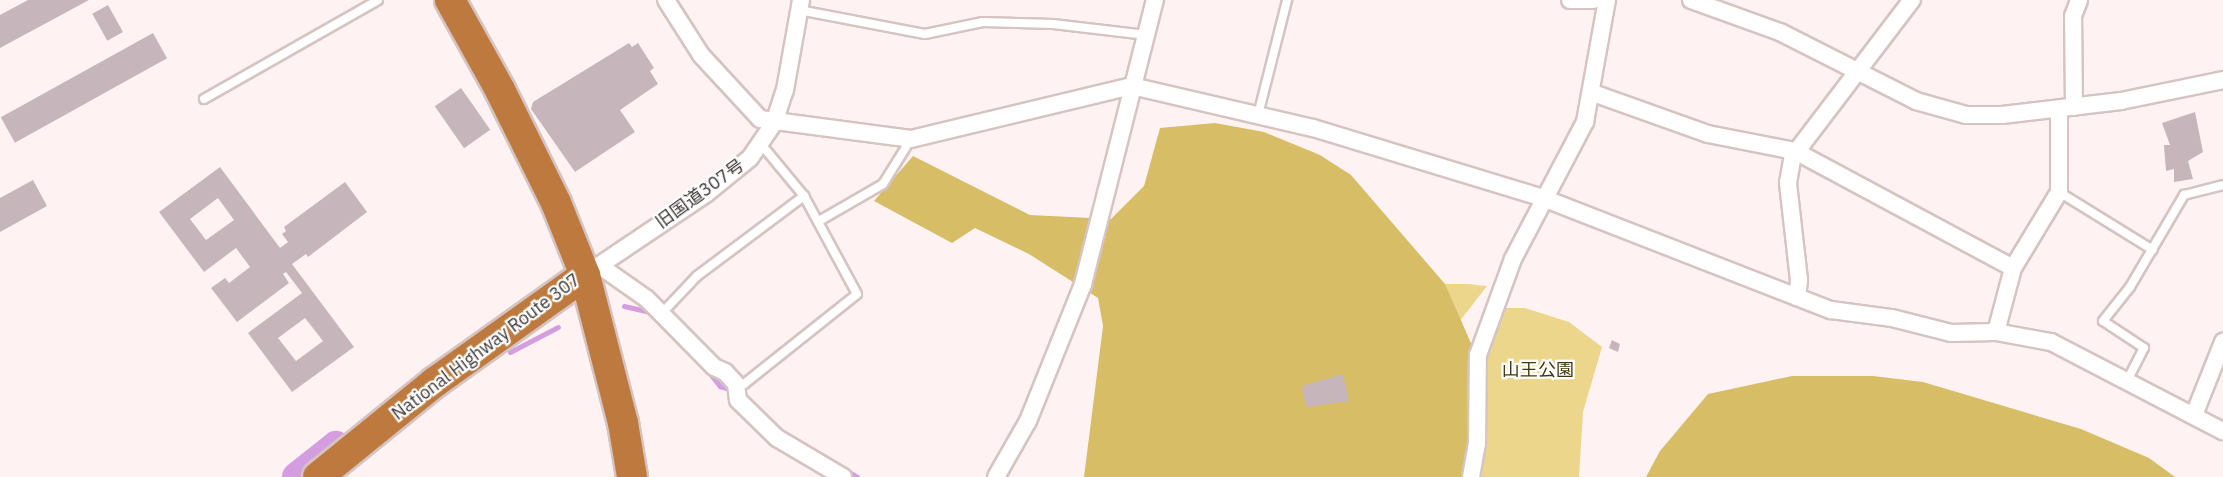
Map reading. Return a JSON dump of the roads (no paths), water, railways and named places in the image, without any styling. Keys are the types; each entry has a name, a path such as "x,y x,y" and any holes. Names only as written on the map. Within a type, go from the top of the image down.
{"highway":[{"name":"National Highway Route 307","path":"318,477 435,382 592,271 450,0"},
{"path":"592,271 632,477"}],"street":[{"path":"666,0 701,55 738,99 760,119 774,123 911,139 1132,86 1313,128 1543,198 1831,310 1892,318 1951,333 1996,332 2051,342 2128,379 2223,431"},
{"path":"996,477 1028,421 1083,284 1155,0"},
{"path":"1570,0 1593,0"},
{"path":"1471,477 1478,444 1478,355 1513,259 1543,198 1585,122 1593,93 1607,0"},
{"path":"1691,0 1780,32 1858,68 1916,102 1940,110 1982,116 2066,108 2223,80"},
{"path":"1797,297 1799,280 1788,183 1795,151 1912,0"},
{"path":"1996,332 2013,268 2059,192 2073,16 2079,0"},
{"name":"旧国道307号","path":"592,271 734,173 761,144 774,123 787,82 800,5"},
{"path":"1593,93 1708,134 1795,151 2013,268"},
{"path":"592,271 662,313 792,450 843,477"},
{"path":"2194,415 2223,342"}],"lane":[{"path":"204,99 378,0"},
{"path":"1258,115 1287,0"},
{"path":"800,5 925,34 983,22 1053,24 1146,35"},
{"path":"819,221 883,184 911,139"},
{"path":"736,389 857,294 804,196 761,144"},
{"path":"2128,379 2144,348 2103,321 2153,250 2184,195 2223,184"},
{"path":"2059,192 2153,250"},
{"path":"662,313 697,276 804,196"}],"waterway":[{"path":"624,306 651,312"},
{"path":"510,352 558,327"},
{"path":"707,370 720,386 734,391"},
{"path":"297,477 336,446"},
{"path":"846,470 857,477"}],"park label":[{"name":"山王公園","path":"1538,370"}]}
